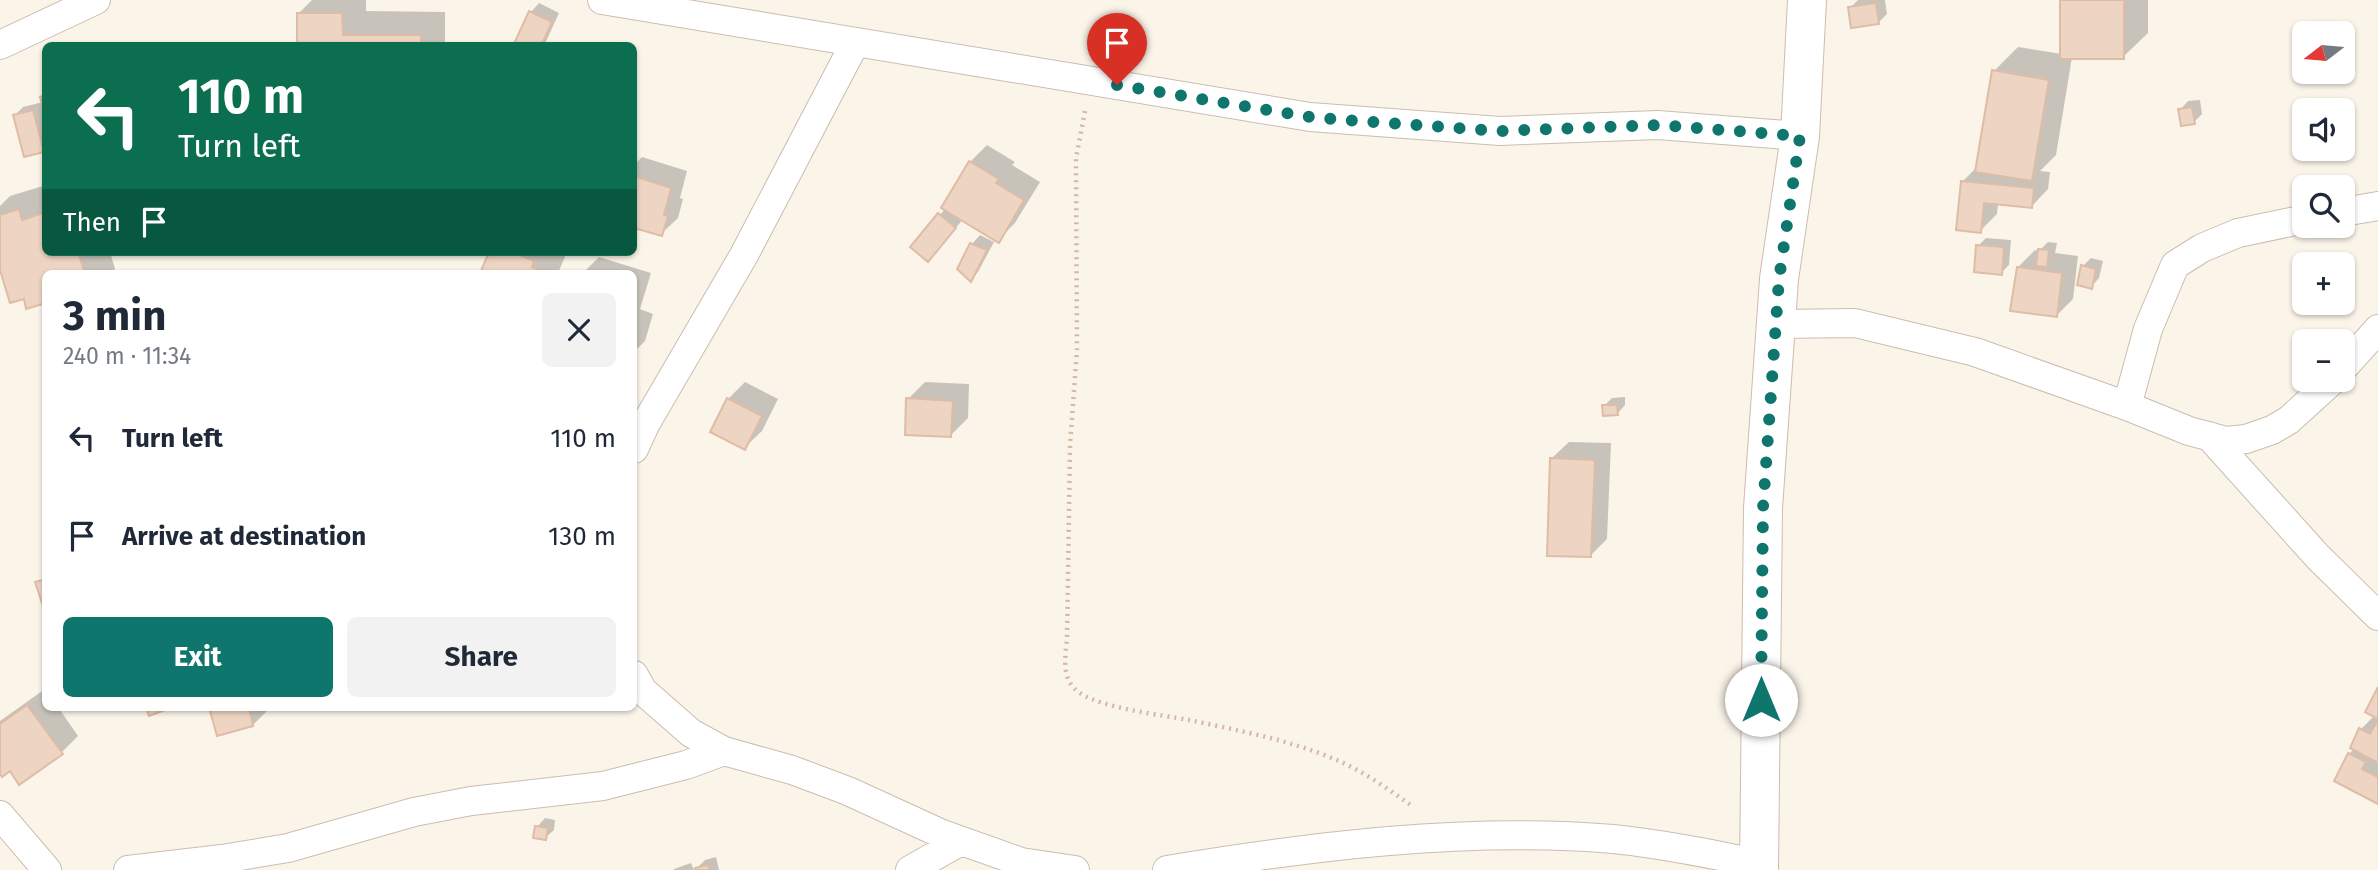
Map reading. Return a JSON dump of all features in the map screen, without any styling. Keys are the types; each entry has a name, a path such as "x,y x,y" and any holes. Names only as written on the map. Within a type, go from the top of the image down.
{"main road":[{"path":"1760,867 1763,508 1779,279 1800,136 1807,0"}],"street":[{"path":"0,45 96,0"},
{"path":"602,0 1092,80 1216,103 1322,118 1500,131 1658,125 1800,136"},
{"path":"637,442 757,232 855,43"},
{"path":"2355,210 2378,206"},
{"path":"2126,406 2148,329 2175,265 2202,248 2238,233 2292,222"},
{"path":"1776,324 1855,323 1975,352 2226,441 2246,439 2273,430 2289,420 2320,392"},
{"path":"2355,355 2378,329"},
{"path":"2209,436 2318,557 2378,615"},
{"path":"637,681 643,691 691,733 724,751 792,770 848,791 942,834 1021,862 1075,870"},
{"path":"128,870 288,848 414,812 471,801 603,786 686,765 724,751"},
{"path":"0,815 47,870"},
{"path":"1167,870 1261,855 1500,835 1612,839 1679,848 1760,867"},
{"path":"910,870 961,841"}],"path":[{"path":"1092,80 1076,158 1077,350 1070,445 1064,665 1069,681 1080,693 1105,703 1237,730 1335,759 1389,790 1455,838"}],"building":[{"path":"2060,0 2124,0 2124,59 2060,59"},
{"path":"1876,3 1879,24 1851,28 1848,7"},
{"path":"529,11 552,22 543,42 515,42"},
{"path":"297,13 342,13 343,35 421,35 421,42 297,42"},
{"path":"1992,70 2049,80 2032,181 1975,172"},
{"path":"2192,107 2195,124 2181,126 2178,109"},
{"path":"33,110 42,152 24,157 13,115"},
{"path":"969,161 999,179 996,183 1024,200 999,243 941,208"},
{"path":"637,177 671,188 664,215 668,216 662,236 637,229"},
{"path":"1961,181 2034,188 2032,208 1984,203 1981,233 1956,230"},
{"path":"19,209 22,220 42,213 42,256 79,256 84,270 42,270 42,304 26,309 24,299 10,303 0,270 0,215"},
{"path":"938,213 956,228 928,262 910,247"},
{"path":"970,243 987,250 971,282 957,269"},
{"path":"1976,245 2004,247 2002,275 1974,272"},
{"path":"2038,249 2049,250 2047,267 2036,266"},
{"path":"487,256 522,256 534,261 532,267 539,270 481,270"},
{"path":"2081,265 2096,269 2092,289 2077,285"},
{"path":"2017,267 2062,273 2057,317 2010,311"},
{"path":"727,398 762,416 745,450 710,432"},
{"path":"906,398 953,401 951,437 905,435"},
{"path":"1602,405 1617,405 1618,415 1603,416"},
{"path":"1550,458 1595,460 1591,557 1547,556"},
{"path":"42,580 42,603 35,582"},
{"path":"2378,687 2378,719 2365,712"},
{"path":"27,705 63,754 19,785 10,771 2,777 0,774 0,724"},
{"path":"147,711 162,711 149,716"},
{"path":"210,711 250,711 253,726 217,736"},
{"path":"2378,720 2378,763 2350,748 2359,728 2370,734"},
{"path":"2348,753 2366,762 2362,769 2378,777 2378,804 2334,781"},
{"path":"535,826 548,828 546,840 533,838"},
{"path":"708,865 709,870 695,870 695,868"}],"route":[{"path":"1117,85 1310,117 1359,121 1500,131 1658,125 1800,136 1779,279 1763,508 1761,700"}]}
